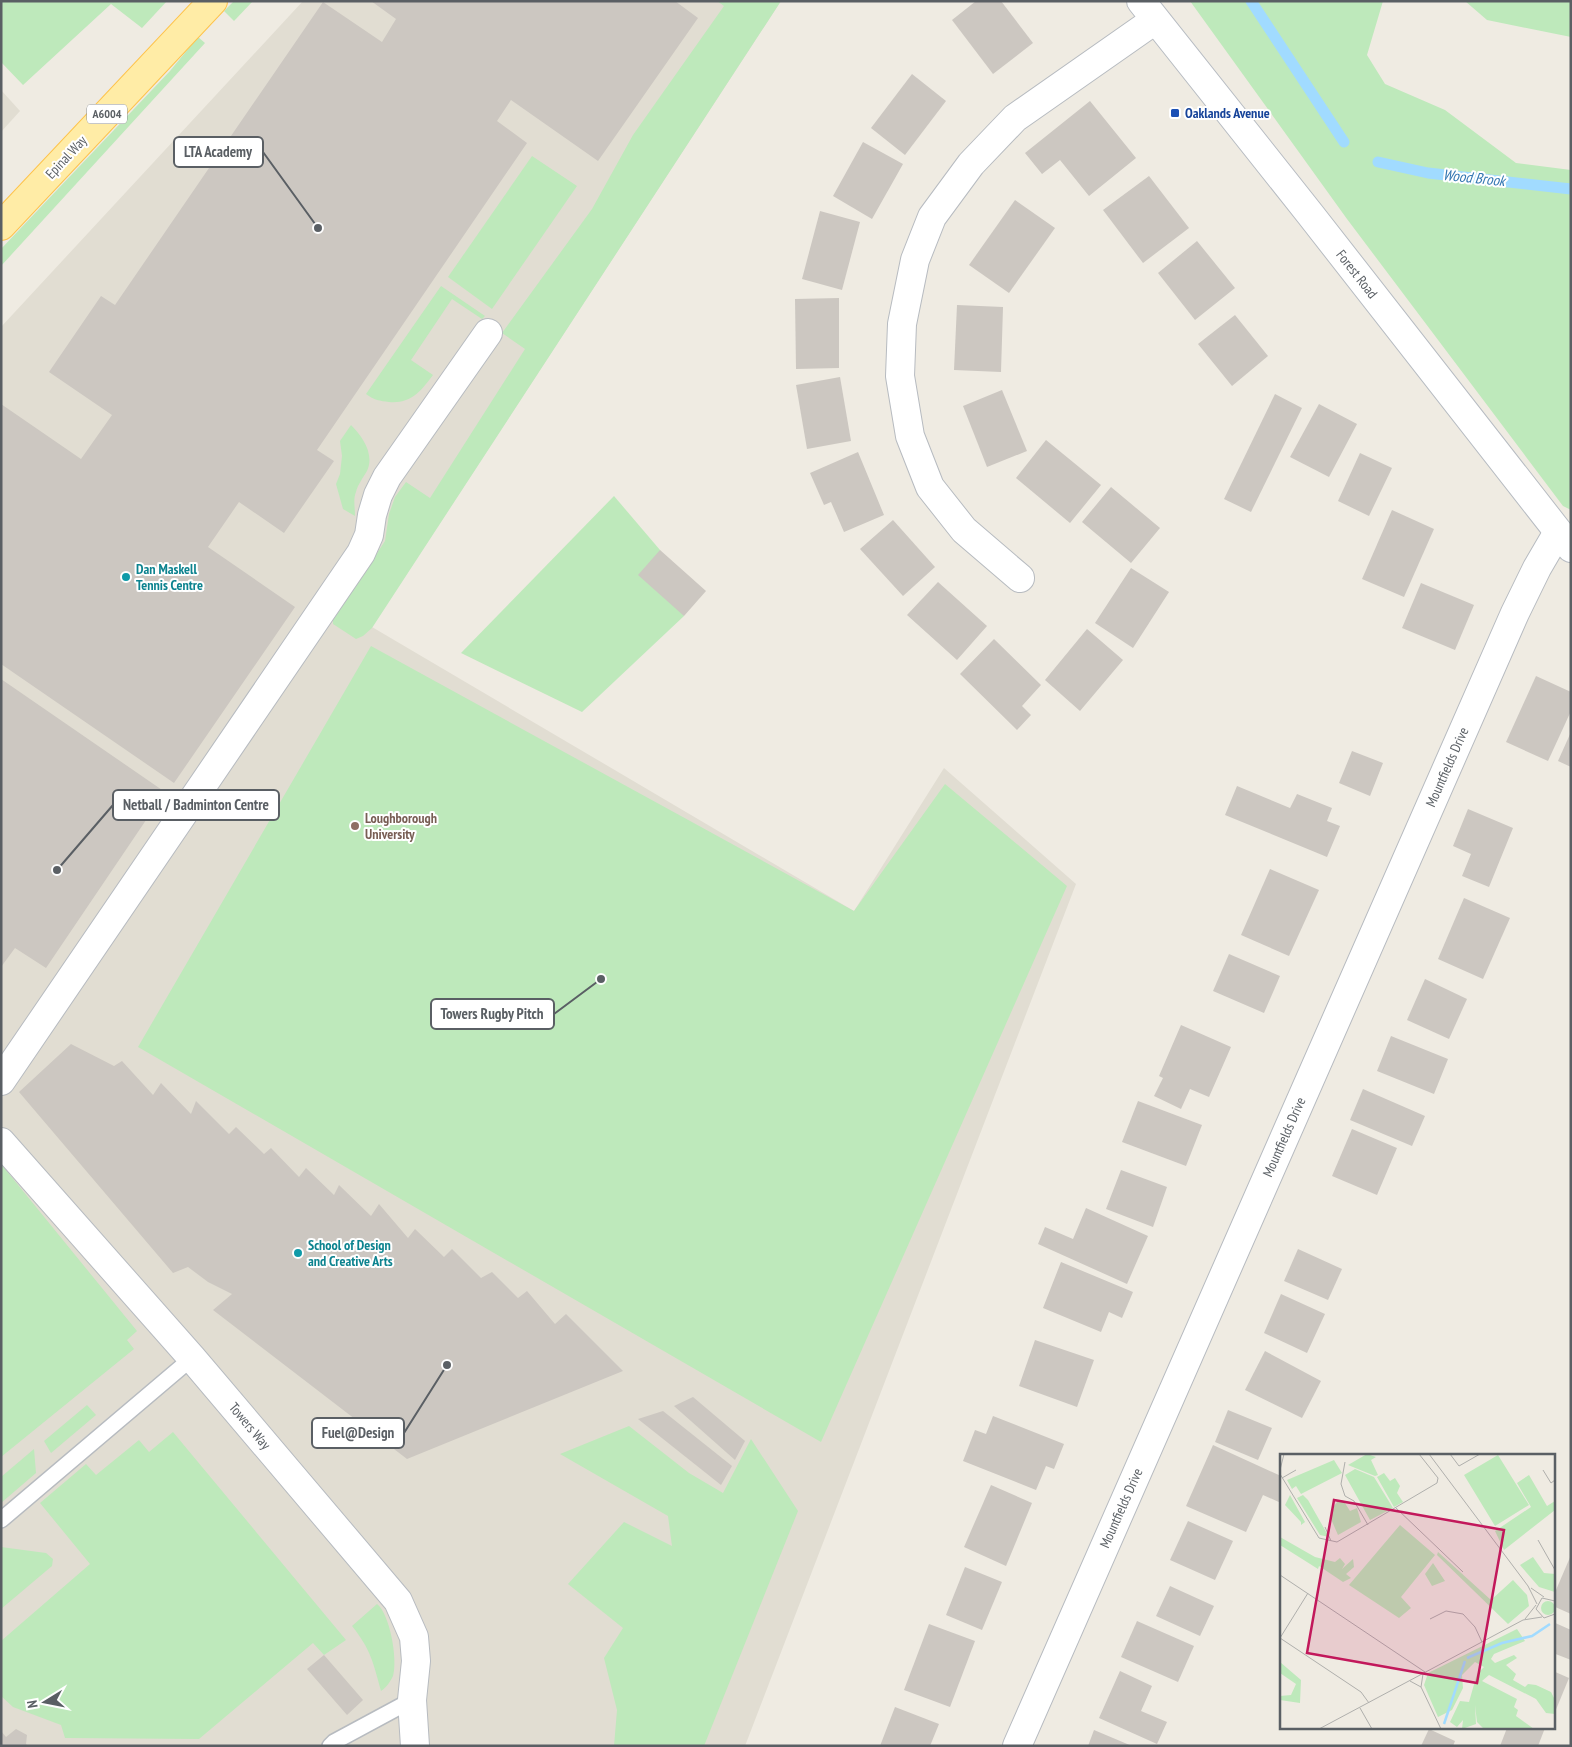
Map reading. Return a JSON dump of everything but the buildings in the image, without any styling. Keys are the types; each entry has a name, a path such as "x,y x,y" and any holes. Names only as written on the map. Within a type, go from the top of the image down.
{"main road":[{"name":"Epinal Way","path":"1,226 213,1"}],"street":[{"name":"Forest Road","path":"1148,11 1316,222 1564,540"},
{"path":"1020,578 964,530 930,487 910,436 900,376 902,324 915,260 932,217 971,164 1015,118 1148,11"},
{"path":"1,1081 361,552 369,535 378,495 387,477 488,333"},
{"name":"Mountfields Drive","path":"1017,1746 1515,613 1537,568 1564,540"},
{"name":"Towers Way","path":"1,1142 192,1358 398,1601 414,1637 416,1662 412,1700 415,1746"}],"lane":[{"path":"1,1520 192,1358"},
{"path":"330,1746 334,1742 412,1700"}],"shaded area":[{"name":"Loughborough University","path":"303,1 781,1 372,627 854,911 944,768 1076,884 745,1746 1,1746 1,327"},
{"path":"1,90 20,111 1,132"}],"green space":[{"path":"1,1 167,1 142,28 111,4 23,85 1,62"},
{"path":"234,1 253,1 234,21 224,11"},
{"path":"717,1 781,1 372,628 356,639 333,624 333,620 385,541 389,514 395,497 406,482 430,498 525,349 502,333 592,209 633,135 724,6"},
{"path":"1190,1 1383,1 1367,55 1385,84 1445,110 1516,163 1571,170 1571,510 1563,506 1347,219"},
{"path":"1465,1 1571,1 1571,37 1487,20"},
{"path":"198,37 205,43 1,266 1,249 170,71"},
{"path":"532,156 577,186 492,309 448,277"},
{"path":"441,286 485,316 482,319 452,299 411,360 433,375 424,386 409,399 397,402 380,401 366,394"},
{"path":"351,425 363,440 369,458 367,471 355,495 355,516 343,509 336,484 340,474 342,456 340,441"},
{"path":"614,496 660,550 684,616 582,712 461,653"},
{"path":"371,646 854,911 945,784 1067,886 821,1442 138,1047"},
{"path":"1,1164 137,1331 127,1340 134,1349 1,1457"},
{"path":"87,1405 96,1415 51,1453 44,1441"},
{"path":"629,1426 689,1473 723,1493 751,1439 798,1511 704,1746 614,1746 617,1710 604,1658 623,1628 568,1584 624,1522 672,1546 668,1516 560,1454"},
{"path":"173,1432 346,1640 324,1655 313,1643 199,1739 65,1738 61,1725 13,1707 1,1696 1,1641 90,1564 40,1503 86,1464 96,1475 139,1440 149,1452"},
{"path":"34,1449 36,1473 1,1503 1,1477"},
{"path":"1,1547 46,1553 53,1559 52,1566 1,1609"},
{"path":"377,1604 386,1617 394,1649 393,1676 381,1691 371,1657 352,1626"}],"waterway":[{"name":"Wood Brook","path":"1251,1 1344,142"},
{"name":"Wood Brook","path":"1378,162 1428,173 1571,189"}],"place":[{"name":"Oaklands Avenue","path":"1175,113"},
{"name":"LTA Academy","path":"318,228"},
{"name":"Dan Maskell Tennis Centre","path":"126,577"},
{"name":"Loughborough University","path":"355,826"},
{"name":"Netball / Badminton Centre","path":"57,870"},
{"name":"Towers Rugby Pitch","path":"601,979"},
{"name":"School of Design and Creative Arts","path":"298,1253"},
{"name":"Fuel@Design","path":"447,1365"}]}
